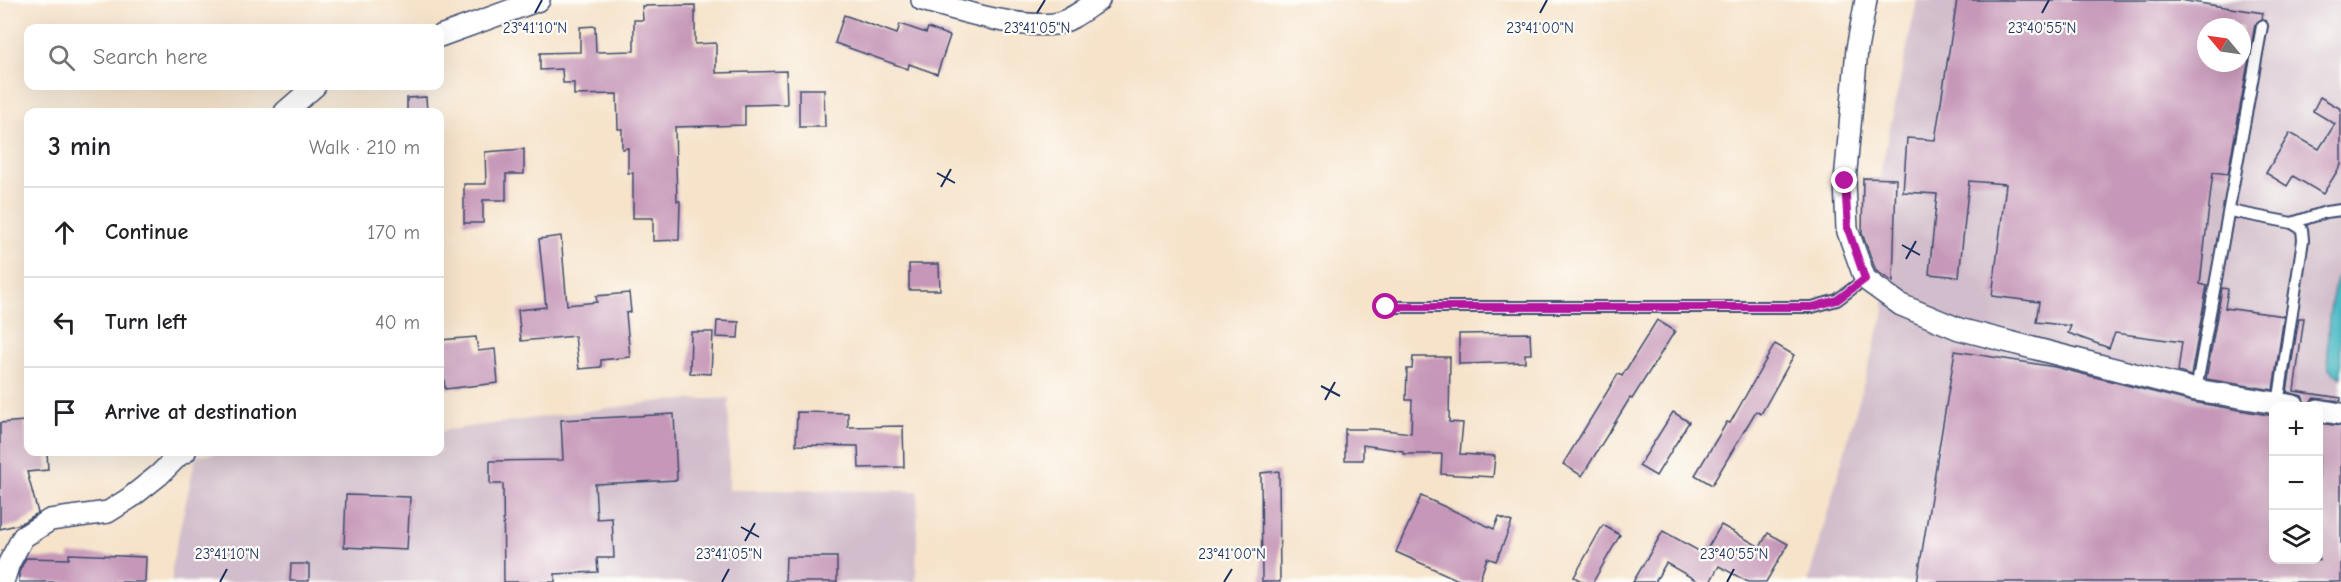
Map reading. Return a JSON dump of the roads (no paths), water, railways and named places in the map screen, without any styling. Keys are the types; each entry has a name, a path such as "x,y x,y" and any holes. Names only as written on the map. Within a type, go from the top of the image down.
{"street":[{"path":"444,35 539,0"},
{"path":"922,0 978,16 1016,22 1055,24 1068,19 1099,0"},
{"path":"1866,0 1857,49 1845,181 1848,229 1865,279 1901,305 1959,329 2196,390 2269,402"},
{"path":"290,108 310,90"},
{"path":"2323,411 2341,414"},
{"path":"3,582 9,563 23,537 50,519 108,512 130,498 180,456"}],"lane":[{"path":"2196,390 2262,26"},
{"path":"2292,223 2326,212 2341,210"},
{"path":"2230,211 2292,223 2302,229 2304,240 2286,402"},
{"path":"1386,307 1812,307 1837,300 1865,279"}],"water":[{"path":"2341,268 2341,378 2329,369 2328,343 2333,292"}]}
